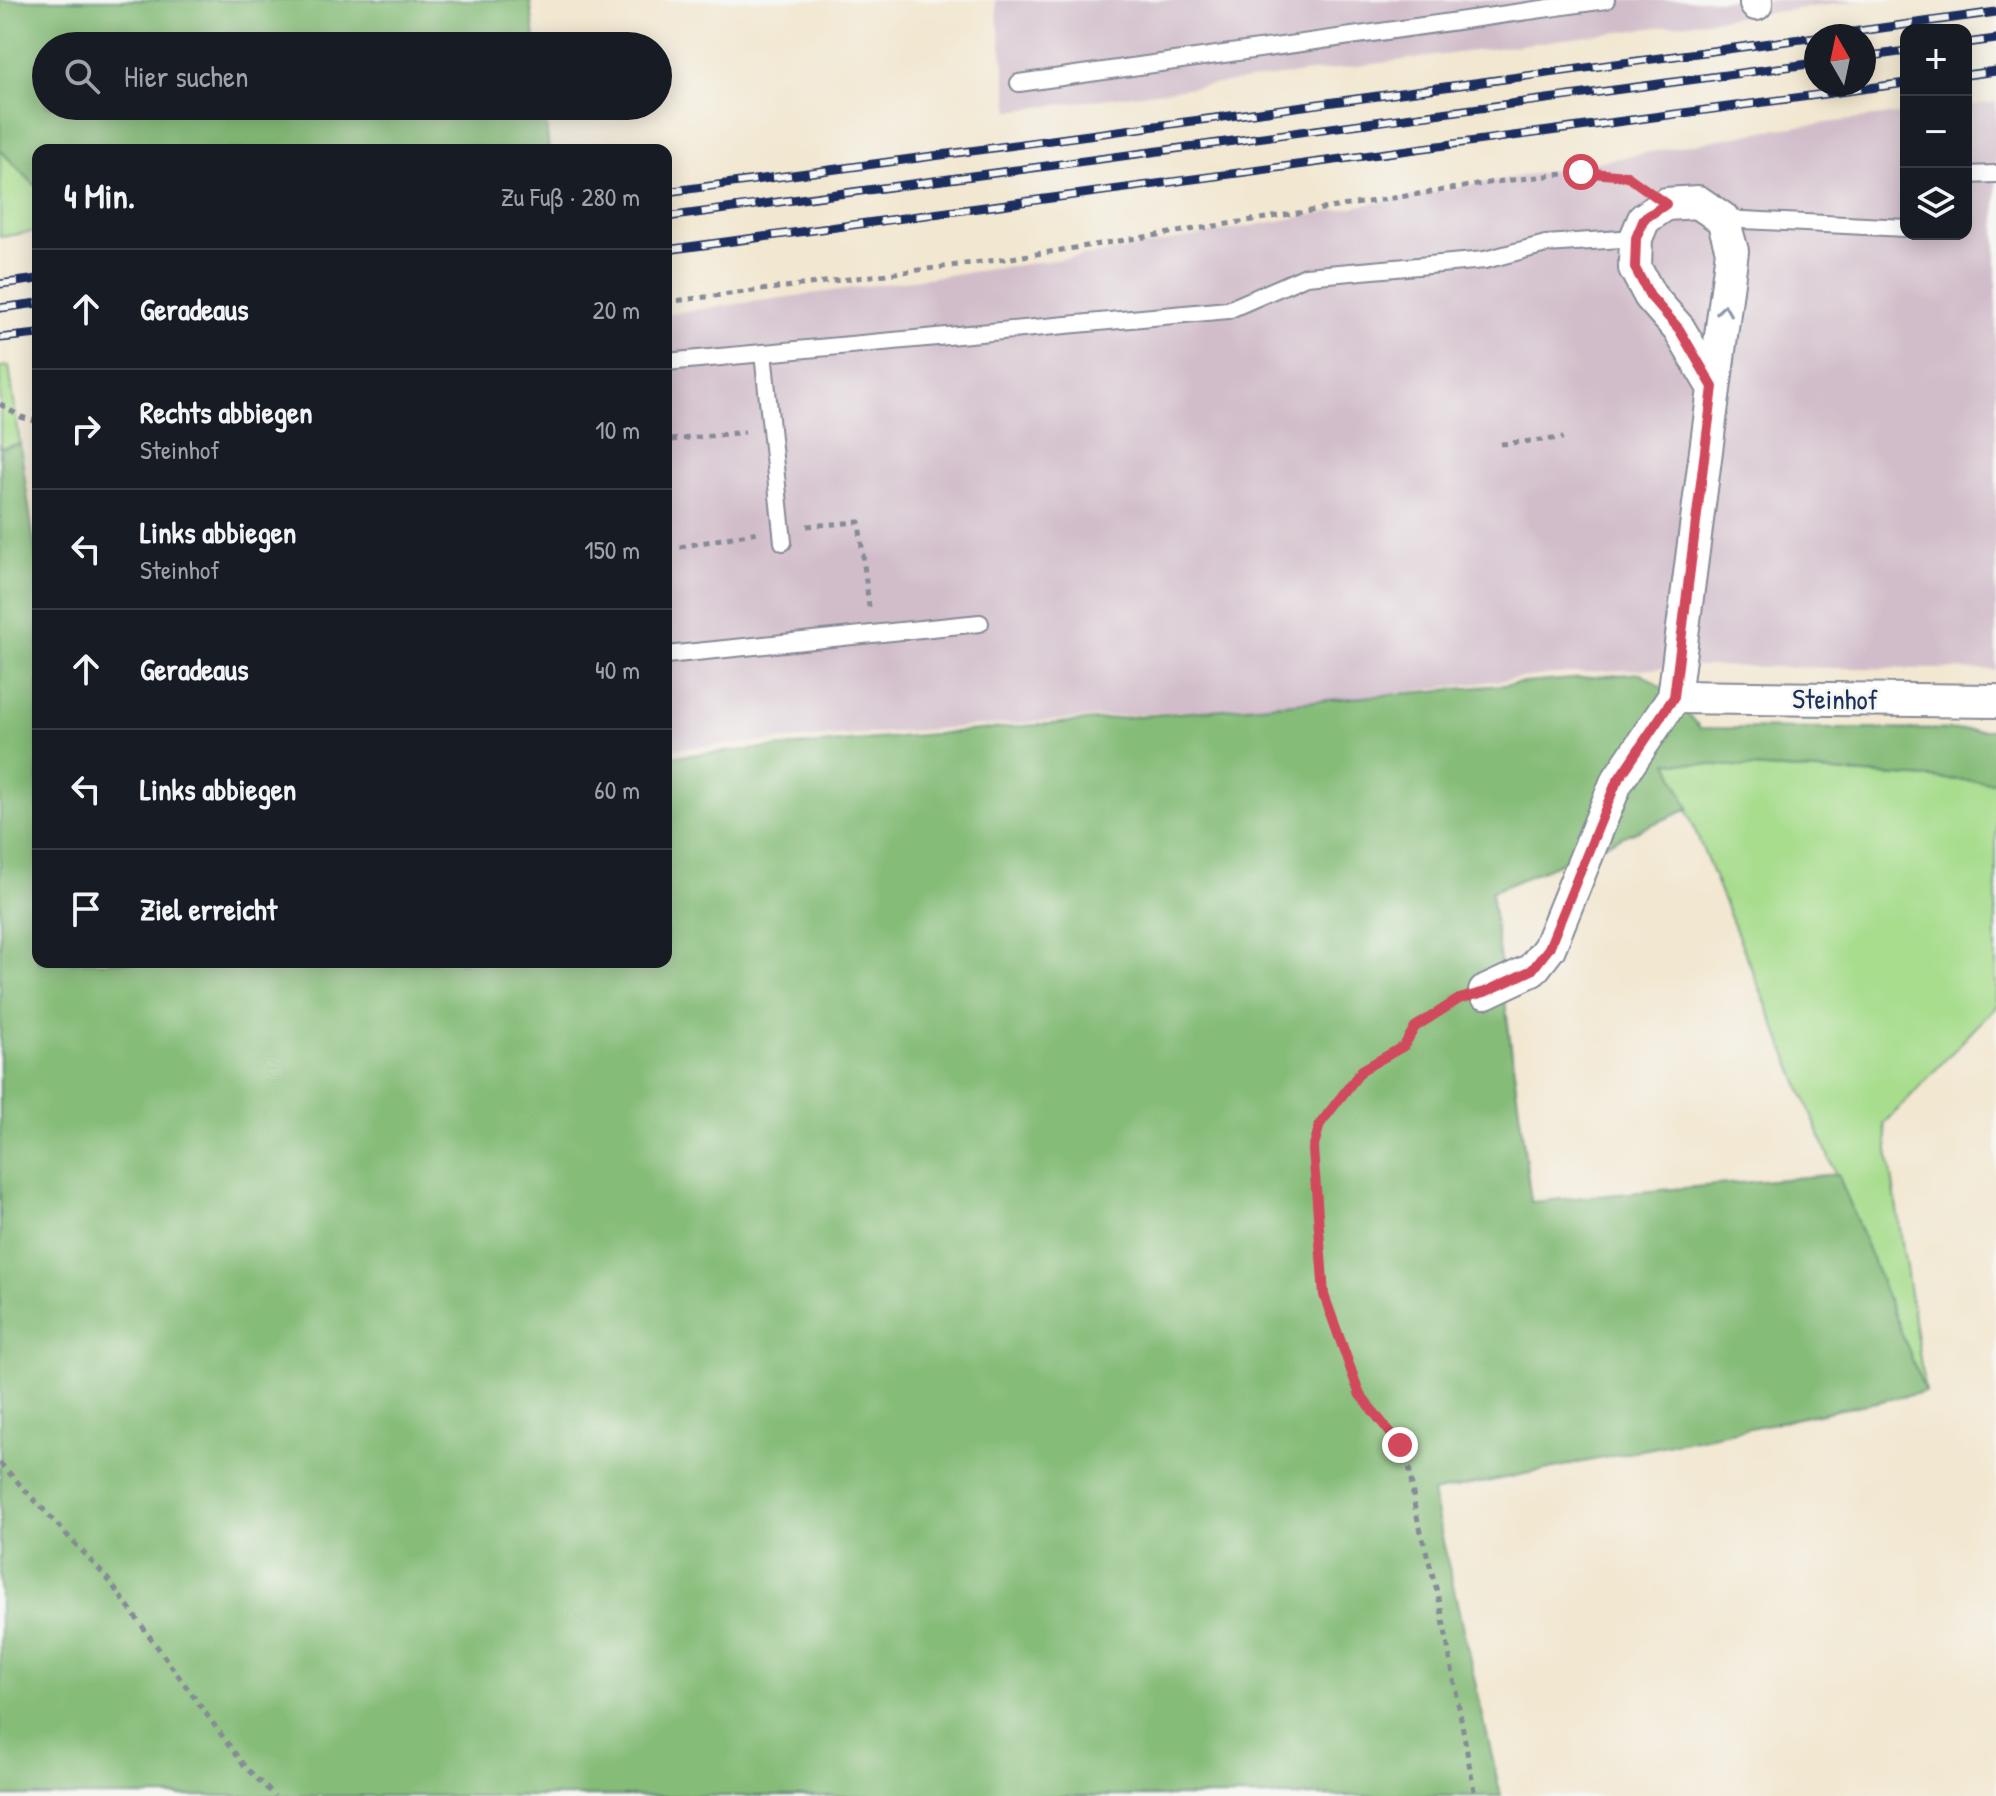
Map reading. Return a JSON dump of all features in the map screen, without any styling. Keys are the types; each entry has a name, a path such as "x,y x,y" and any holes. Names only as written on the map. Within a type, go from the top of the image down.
{"street":[{"path":"1485,992 1532,970 1549,948 1616,783 1674,697 1732,251 1723,219 1698,202 1666,204 1644,219 1636,238 1635,268 1650,296 1679,329 1713,387"},
{"name":"Steinhof","path":"1674,697 1996,701"}],"lane":[{"path":"1019,83 1606,0"},
{"path":"1972,175 1996,174"},
{"path":"1723,219 1900,228"},
{"path":"672,361 1228,310 1306,276 1485,260 1546,244 1636,238"},
{"path":"763,353 783,542"},
{"path":"672,654 980,623"}],"path":[{"path":"672,301 998,260 1495,182 1581,172 1627,176 1666,204"},
{"path":"0,404 32,420"},
{"path":"672,440 771,429"},
{"path":"1501,444 1563,438"},
{"path":"1475,1796 1440,1603 1415,1509 1409,1465 1400,1445 1360,1395 1324,1295 1313,1149 1320,1124 1362,1070 1404,1046 1415,1027 1459,999 1485,992"},
{"path":"0,1463 107,1578 245,1767 275,1796"}],"shaded area":[{"path":"995,0 1866,0 1010,111"},
{"path":"1996,102 1996,670 1698,666 1556,674 1332,700 672,749 672,313 1099,254 1769,130 1900,114 1900,240 1972,240 1972,105"}],"green space":[{"path":"0,0 530,0 534,32 32,32 32,120 546,120 548,144 32,144 32,182 0,150"},
{"path":"0,150 32,182 32,232 0,237"},
{"path":"9,366 20,444 0,448 0,367"},
{"path":"20,444 32,529 32,968 672,968 672,756 1642,673 1674,697 1700,728 1996,730 1996,782 1668,762 1689,809 1491,892 1531,1202 1838,1174 1925,1392 1432,1493 1501,1796 0,1796 0,448"},
{"path":"1667,762 1996,782 1996,1006 1884,1124 1925,1392"}],"railway":[{"path":"1876,29 1996,12"},
{"path":"672,191 1804,39"},
{"path":"1972,42 1996,39"},
{"path":"1876,55 1900,52"},
{"path":"672,216 1804,65"},
{"path":"1972,74 1996,71"},
{"path":"672,249 1900,84"},
{"path":"0,284 32,280"},
{"path":"0,308 32,304"},
{"path":"0,338 32,335"}],"route":[{"path":"1400,1445 1360,1395 1324,1295 1313,1149 1320,1124 1362,1070 1404,1046 1415,1027 1459,999 1485,992 1532,970 1549,948 1616,783 1674,697 1713,387 1679,329 1650,296 1635,268 1636,238 1644,219 1666,204 1627,176 1581,172"}]}
